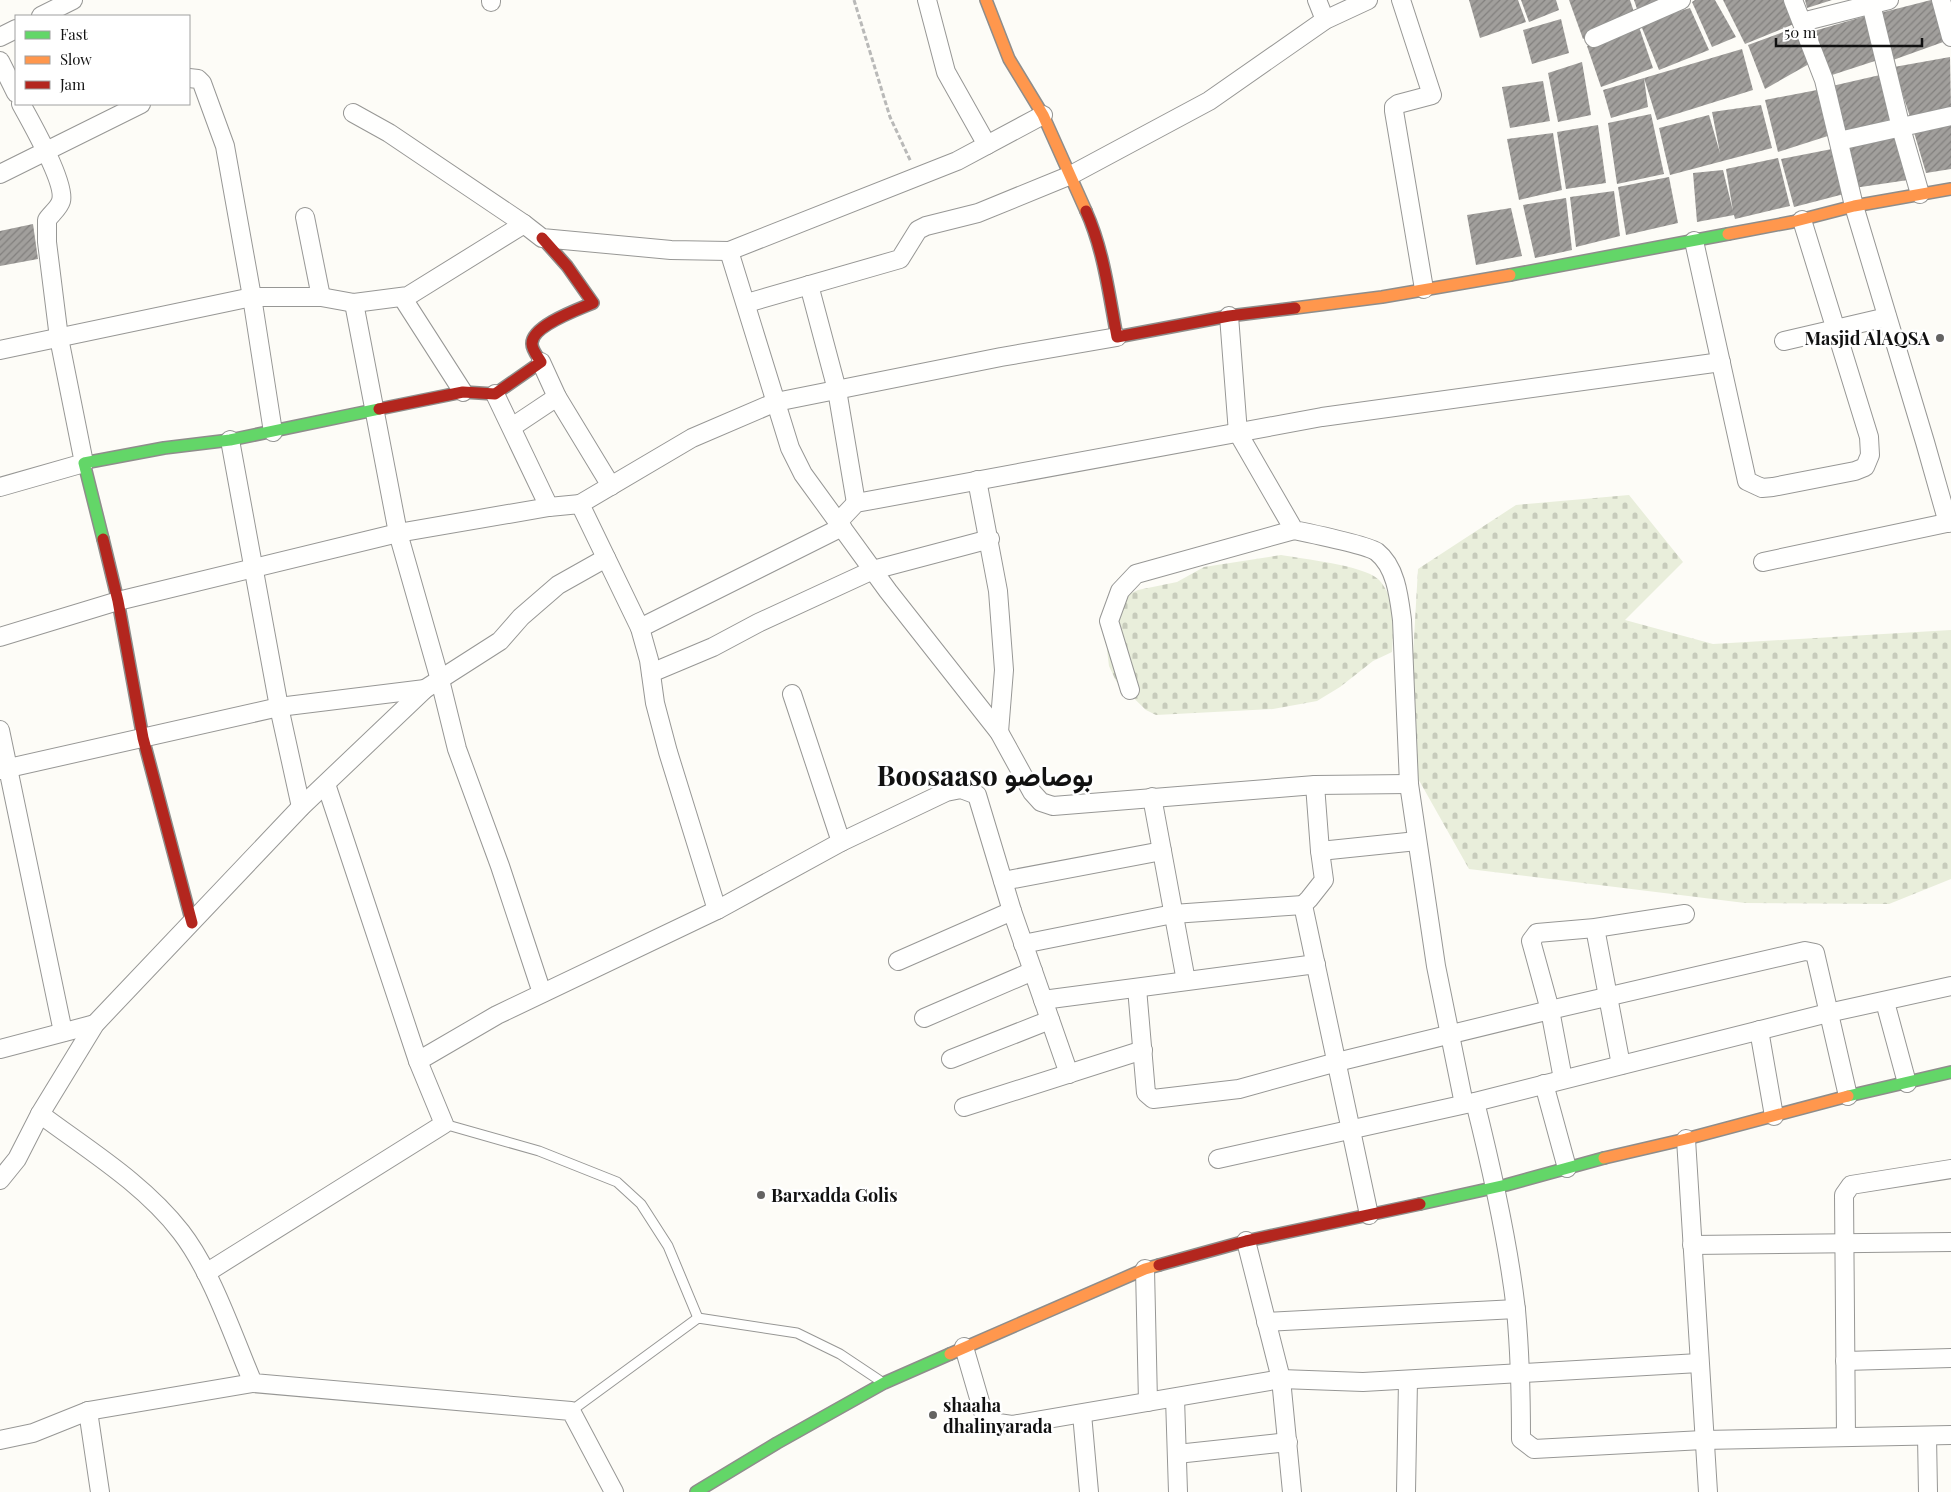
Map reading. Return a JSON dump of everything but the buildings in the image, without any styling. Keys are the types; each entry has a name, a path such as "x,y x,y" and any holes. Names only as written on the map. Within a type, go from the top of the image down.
{"street":[{"path":"43,15 73,0"},
{"path":"927,0 946,72 987,145"},
{"path":"986,0 1009,59 1043,116 1094,229 1108,282 1117,337"},
{"path":"1317,0 1325,20"},
{"path":"747,303 900,259 918,230 926,226 978,212 1071,175 1209,101 1325,20 1368,0"},
{"path":"1401,0 1432,95 1398,104 1394,107 1424,289"},
{"path":"1594,38 1680,0"},
{"path":"1762,562 1949,523 1854,206 1824,80 1793,0"},
{"path":"1802,22 1870,2 1888,0"},
{"path":"1941,0 1951,37"},
{"path":"1870,2 1901,128 1920,194"},
{"path":"0,37 15,30"},
{"path":"0,61 15,91"},
{"path":"190,78 202,83 225,146 252,297 273,432"},
{"path":"22,105 46,152 61,190 62,198 60,204 47,220 46,228 59,338 84,463 118,601 144,738 192,923"},
{"path":"0,174 139,105"},
{"path":"353,113 389,133 542,238 567,266 593,303 549,323 533,336 532,344 557,397 611,486"},
{"path":"542,238 672,250 729,251 957,161 1043,116"},
{"path":"1839,141 1951,116"},
{"path":"0,637 118,601 398,533 549,507 580,504 692,438 776,402 1001,357 1229,316 1328,305 1694,241 1802,220 1854,206 1951,189"},
{"path":"305,217 321,297"},
{"path":"1694,241 1747,481 1762,488 1774,487 1855,471 1865,467 1870,455 1869,437 1834,329 1802,220"},
{"path":"0,350 252,297 321,297 354,302 408,296 524,224"},
{"path":"729,251 747,303 792,453 803,474 873,570 999,732 1032,792 1041,802 1053,806 1315,785 1409,784"},
{"path":"809,285 837,390 856,503"},
{"path":"402,297 463,392"},
{"path":"354,302 398,533 433,685 500,866 542,993"},
{"path":"1229,316 1238,433 1294,530"},
{"path":"1784,341 1888,317"},
{"path":"0,487 84,463 164,448 230,440 273,432 463,392 495,394 541,362"},
{"path":"640,628 840,524 856,503 1322,417 1721,362"},
{"path":"495,394 549,507"},
{"path":"512,427 557,397"},
{"path":"230,440 279,707 301,808"},
{"path":"977,480 990,539 998,591 1004,670 999,732"},
{"path":"580,504 640,628 651,673 655,703 668,752 717,910"},
{"path":"1130,690 1109,621 1120,591 1136,574 1294,530 1376,550 1389,567 1399,596 1402,620 1409,784 1436,966 1451,1034 1496,1187 1516,1309 1521,1439 1534,1449 1703,1440 1951,1435"},
{"path":"651,673 713,647 758,623 873,570 990,539"},
{"path":"0,1180 17,1159 40,1114 95,1024 301,808 433,685 500,641 521,617 558,585 606,558"},
{"path":"4,769 279,707 433,685"},
{"path":"792,694 841,842"},
{"path":"0,730 4,769 63,1032"},
{"path":"206,1273 444,1124 418,1060 326,784"},
{"path":"1024,944 1174,914 1303,905 1310,899 1324,880 1315,785"},
{"path":"418,1060 497,1015 717,910 841,842 946,792 961,789 976,795 1012,911 1069,1074"},
{"path":"1152,797 1186,981"},
{"path":"1320,851 1417,841"},
{"path":"1003,881 1162,850"},
{"path":"1303,905 1369,1216"},
{"path":"898,961 1012,911"},
{"path":"1563,1079 1550,1010 1531,941 1538,933 1595,928 1686,914"},
{"path":"1595,928 1621,1065"},
{"path":"1137,988 1146,1093 1153,1099 1239,1089 1337,1062 1451,1034 1805,951 1815,953 1848,1096"},
{"path":"1043,1000 1316,964"},
{"path":"924,1018 1033,971"},
{"path":"1218,1159 1470,1103 1828,1013 1951,986"},
{"path":"1885,1002 1907,1084"},
{"path":"951,1059 1050,1020"},
{"path":"0,1049 95,1024"},
{"path":"1759,1030 1774,1116"},
{"path":"964,1107 1142,1050"},
{"path":"696,1492 777,1443 884,1383 1145,1269 1246,1241 1369,1216 1496,1187 1848,1096 1907,1084 1951,1072"},
{"path":"1544,1084 1567,1168"},
{"path":"40,1114 156,1203 182,1233 206,1273 253,1383"},
{"path":"1686,1139 1703,1440 1708,1492"},
{"path":"1846,1437 1844,1195 1851,1185 1951,1169"},
{"path":"1246,1241 1281,1379 1292,1492"},
{"path":"1692,1245 1951,1242"},
{"path":"1145,1269 1148,1402"},
{"path":"1266,1322 1516,1309"},
{"path":"964,1347 983,1412 998,1424 1012,1425 1281,1379 1363,1382 1699,1363"},
{"path":"1845,1361 1951,1358"},
{"path":"1406,1492 1408,1380"},
{"path":"0,1440 33,1433 88,1411 253,1383 571,1411 614,1492"},
{"path":"1175,1398 1178,1492"},
{"path":"88,1411 100,1492"},
{"path":"1082,1414 1089,1492"},
{"path":"1927,1436 1928,1492"},
{"path":"1177,1454 1288,1442"}],"lane":[{"path":"444,1124 539,1151 617,1182 642,1204 668,1246 698,1318"},
{"path":"571,1411 698,1318 797,1333 840,1354 884,1383"}],"path":[{"path":"854,0 890,117 917,177"}],"green space":[{"path":"1629,495 1683,562 1625,620 1713,644 1951,630 1951,879 1889,904 1745,903 1469,869 1407,759 1418,569 1516,505"},
{"path":"1281,555 1346,566 1370,574 1378,579 1390,598 1392,605 1392,652 1373,661 1340,687 1317,701 1273,709 1156,715 1146,710 1116,681 1109,666 1107,650 1110,613 1119,599 1138,590 1177,582 1204,567"}],"traffic: fast":[{"path":"1510,275 1728,234"},
{"path":"103,539 84,463 164,448 230,440 379,409"},
{"path":"1848,1096 1951,1072"},
{"path":"1420,1204 1506,1185 1604,1158"},
{"path":"696,1492 777,1443 884,1383 950,1354"}],"traffic: slow":[{"path":"986,0 1009,59 1043,115 1086,211"},
{"path":"1728,234 1792,222 1854,206 1951,189"},
{"path":"1295,308 1382,297 1510,275"},
{"path":"1604,1158 1686,1139 1848,1096"},
{"path":"950,1354 1145,1269 1159,1265"}],"traffic: jam":[{"path":"1086,211 1102,257 1117,337 1229,316 1295,308"},
{"path":"379,409 463,392 495,394 541,362 532,346 534,337 539,331 557,319 593,303 567,266 542,238"},
{"path":"103,539 118,601 143,738 192,923"},
{"path":"1159,1265 1246,1241 1420,1204"}],"place":[{"name":"Masjid AlAQSA","path":"1940,338"},
{"name":"Barxadda Golis","path":"761,1195"},
{"name":"shaaha dhalinyarada","path":"933,1415"}],"district":[{"name":"Boosaaso بوصاصو","path":"985,774"}]}
